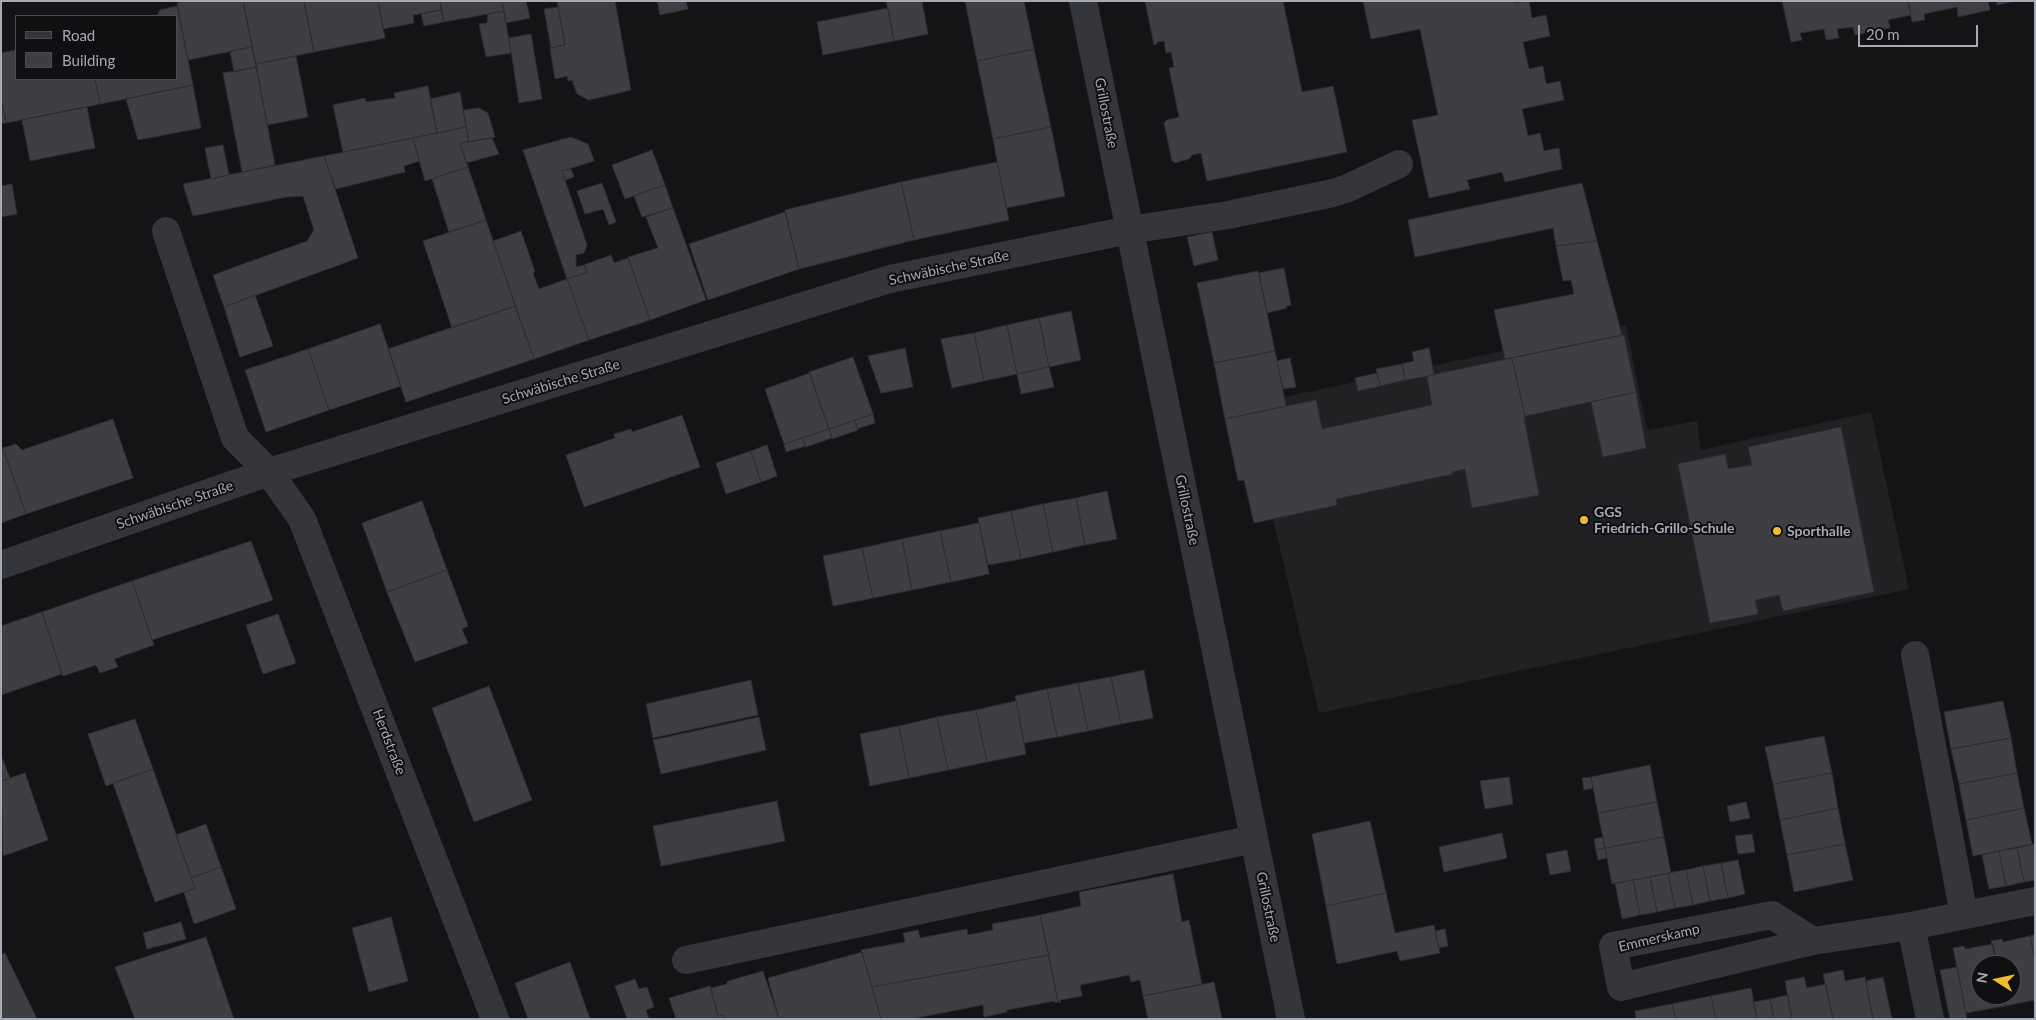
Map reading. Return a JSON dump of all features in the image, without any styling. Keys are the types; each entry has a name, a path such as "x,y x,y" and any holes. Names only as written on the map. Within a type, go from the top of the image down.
{"street":[{"name":"Grillostraße","path":"1083,1 1291,1019"},
{"name":"Schwäbische Straße","path":"1,565 270,472 890,280 1129,230 1228,215 1333,193 1399,164"},
{"name":"Herdstraße","path":"166,231 235,438 270,472 302,519 495,1019"},
{"path":"1915,656 1964,915"},
{"path":"686,960 1254,839"},
{"name":"Emmerskamp","path":"1813,941 1772,915 1613,946 1621,987 1813,941 1911,926 2035,902"},
{"path":"1911,926 1930,1019"}],"shaded area":[{"name":"GGS Friedrich-Grillo-Schule","path":"1626,325 1647,430 1697,421 1701,450 1871,412 1909,589 1319,713 1246,405"}],"building":[{"path":"185,1 243,1 252,47 188,60 177,3"},
{"path":"243,1 304,1 314,52 256,64"},
{"path":"304,1 378,1 385,38 314,52"},
{"path":"378,1 440,1 441,10 413,15 414,23 383,29"},
{"path":"440,1 502,1 504,11 444,22"},
{"path":"502,1 526,1 530,18 506,23"},
{"path":"557,1 615,1 631,90 589,100 577,94 572,80 568,81 567,76 555,79 550,48 565,45"},
{"path":"657,1 686,1 688,9 660,15"},
{"path":"886,1 922,1 928,34 894,41"},
{"path":"965,1 1024,1 1034,49 977,61"},
{"path":"1145,1 1283,1 1302,92 1333,86 1347,152 1207,181 1201,153 1175,163 1172,161 1164,123 1167,120 1179,117 1169,68 1174,67 1171,52 1166,53 1164,41 1157,42 1154,45"},
{"path":"1363,1 1514,1 1515,3 1529,1 1532,18 1546,15 1550,36 1523,42 1529,69 1543,66 1546,84 1560,81 1564,100 1522,109 1528,136 1540,133 1544,151 1559,148 1562,169 1505,182 1502,172 1467,180 1470,189 1429,198 1412,120 1438,115 1420,29 1371,39"},
{"path":"1782,1 1908,1 1911,15 1888,20 1890,28 1855,35 1853,27 1837,29 1839,38 1826,40 1824,29 1800,33 1802,40 1791,42"},
{"path":"1908,1 1988,1 1990,10 1958,17 1957,7 1924,14 1925,20 1912,22"},
{"path":"1997,1 2015,1 1997,5"},
{"path":"177,6 193,85 100,104 95,80 178,80 178,15 158,15 160,10"},
{"path":"558,7 565,45 551,48 544,9"},
{"path":"888,8 894,41 823,55 817,22"},
{"path":"441,10 444,22 424,26 421,14"},
{"path":"504,11 511,53 486,57 479,24 487,23 488,14"},
{"path":"531,34 542,99 519,103 509,38"},
{"path":"252,47 256,67 234,72 230,51"},
{"path":"1034,49 1051,127 993,139 977,61"},
{"path":"15,50 15,80 95,80 100,104 6,123 1,98 1,53"},
{"path":"296,56 308,117 267,125 256,64"},
{"path":"256,67 275,165 242,172 223,73"},
{"path":"193,85 201,128 138,140 126,99"},
{"path":"428,86 437,133 343,152 333,105 365,98 366,102 395,98 394,93"},
{"path":"460,92 466,127 437,133 430,99"},
{"path":"1,98 6,123 1,124"},
{"path":"87,107 95,148 30,161 22,120"},
{"path":"479,108 488,113 495,137 469,142 463,110"},
{"path":"466,127 469,142 460,143 468,167 425,181 413,138"},
{"path":"1051,127 1065,196 1006,208 993,139"},
{"path":"571,137 588,144 594,161 562,171 587,245 584,253 576,255 576,267 584,265 587,272 567,279 523,150"},
{"path":"413,138 419,161 404,166 405,172 336,189 324,156"},
{"path":"492,138 499,154 466,163 460,143"},
{"path":"223,145 229,175 211,179 205,148"},
{"path":"652,150 665,185 625,199 612,165"},
{"path":"324,156 358,258 224,307 213,275 307,241 314,230 303,196 287,197 193,216 183,184"},
{"path":"997,162 1009,220 914,240 901,182"},
{"path":"468,167 486,220 449,232 432,179"},
{"path":"571,169 574,177 565,180 562,171"},
{"path":"901,182 914,240 799,269 785,210"},
{"path":"602,183 616,222 609,225 603,209 585,214 577,191"},
{"path":"1582,183 1597,241 1556,246 1553,228 1415,257 1408,220"},
{"path":"12,184 17,214 1,217 1,186"},
{"path":"665,185 673,208 642,217 634,196"},
{"path":"673,208 706,300 650,320 628,257 658,248 646,217"},
{"path":"785,212 799,269 708,300 689,244"},
{"path":"486,220 515,306 452,328 423,241"},
{"path":"521,231 539,289 567,279 589,340 534,359 493,241"},
{"path":"1212,232 1218,260 1194,266 1187,237"},
{"path":"1597,241 1622,335 1505,359 1494,310 1574,294 1571,280 1563,281 1556,246"},
{"path":"611,255 614,263 628,258 650,320 589,340 567,279 587,272 584,265"},
{"path":"1284,268 1291,305 1286,306 1287,308 1267,313 1259,273"},
{"path":"1258,271 1275,351 1214,363 1197,283"},
{"path":"255,295 273,346 240,357 224,307"},
{"path":"515,306 534,359 406,402 388,349"},
{"path":"1071,311 1081,360 1049,367 1039,318"},
{"path":"1039,318 1049,367 1017,374 1007,325"},
{"path":"380,324 401,386 329,410 308,349"},
{"path":"1007,325 1017,374 984,381 974,333"},
{"path":"974,333 984,381 952,388 941,339"},
{"path":"1624,335 1636,392 1525,416 1512,358"},
{"path":"905,348 913,387 881,393 868,356"},
{"path":"1429,348 1434,375 1405,380 1402,364 1414,361 1412,352"},
{"path":"308,349 329,410 266,432 245,370"},
{"path":"1275,351 1286,406 1225,419 1214,363"},
{"path":"853,357 873,414 829,429 809,372"},
{"path":"1290,358 1296,387 1283,389 1277,361"},
{"path":"1512,358 1525,416 1539,495 1472,508 1465,469 1452,472 1452,474 1336,499 1337,505 1254,523 1244,480 1238,481 1225,419 1316,400 1322,429 1432,405 1427,376"},
{"path":"1402,364 1405,380 1380,386 1376,369"},
{"path":"1049,367 1054,387 1021,394 1017,374"},
{"path":"810,373 829,429 784,444 765,389"},
{"path":"1377,373 1380,386 1358,391 1355,378"},
{"path":"1636,392 1646,448 1603,457 1591,402"},
{"path":"873,414 875,423 857,429 855,420"},
{"path":"682,415 700,467 584,507 566,455 615,438 614,434 631,429 632,432"},
{"path":"113,419 133,478 26,514 3,448 16,444 22,450"},
{"path":"855,420 858,430 832,439 829,429"},
{"name":"Sporthalle","path":"1841,427 1874,592 1783,611 1779,595 1755,600 1758,614 1710,623 1678,464 1725,454 1728,469 1752,465 1748,447"},
{"path":"829,429 832,438 806,447 802,438"},
{"path":"802,438 806,446 786,452 784,444"},
{"path":"767,445 777,476 761,482 751,451"},
{"path":"3,448 26,514 1,523 1,449"},
{"path":"751,451 761,482 726,494 716,463"},
{"path":"1107,491 1117,539 1085,545 1076,498"},
{"path":"1076,498 1085,545 1053,552 1043,504"},
{"path":"422,501 447,570 387,592 362,523"},
{"path":"1043,504 1053,552 1021,559 1011,511"},
{"path":"1011,511 1021,559 988,565 978,518"},
{"path":"979,523 989,574 951,582 940,531"},
{"path":"940,531 951,582 912,590 902,539"},
{"path":"902,539 912,590 873,598 862,548"},
{"path":"251,541 273,600 152,640 132,581"},
{"path":"862,548 873,598 833,606 823,556"},
{"path":"447,570 468,626 462,629 468,643 415,662 387,592"},
{"path":"132,581 154,645 114,659 118,667 100,673 96,665 63,676 42,612"},
{"path":"42,612 62,674 1,695 1,626"},
{"path":"278,614 296,663 263,674 246,625"},
{"path":"1144,670 1153,718 1121,724 1111,677"},
{"path":"1111,677 1121,724 1088,731 1078,683"},
{"path":"751,680 758,715 653,738 646,704"},
{"path":"1078,683 1088,731 1057,737 1047,689"},
{"path":"489,686 532,800 474,822 432,708"},
{"path":"1047,689 1057,737 1024,743 1015,696"},
{"path":"1016,701 1026,754 987,762 976,710"},
{"path":"2003,701 2011,738 1951,749 1944,712"},
{"path":"976,710 987,762 948,770 937,717"},
{"path":"759,717 766,750 661,774 653,740"},
{"path":"937,717 948,770 909,778 899,726"},
{"path":"135,719 153,769 106,786 88,734"},
{"path":"899,726 909,778 870,786 860,734"},
{"path":"1824,736 1832,773 1773,784 1765,747"},
{"path":"2011,738 2017,773 1959,784 1951,749"},
{"path":"1,755 10,778 1,781"},
{"path":"1650,765 1657,802 1598,813 1591,777"},
{"path":"153,769 195,888 155,902 113,783"},
{"path":"25,773 48,840 3,856 1,781"},
{"path":"1832,773 1838,808 1780,820 1773,784"},
{"path":"2017,773 2024,808 1966,820 1959,784"},
{"path":"1509,777 1513,804 1485,809 1480,781"},
{"path":"1591,777 1593,788 1584,790 1582,778"},
{"path":"777,801 785,841 661,866 653,826"},
{"path":"1657,802 1664,837 1605,848 1598,813"},
{"path":"1746,802 1750,818 1730,822 1727,806"},
{"path":"1838,808 1845,844 1787,855 1780,820"},
{"path":"2024,808 2032,844 1973,856 1966,820"},
{"path":"1370,821 1386,893 1326,906 1312,834"},
{"path":"206,824 221,867 191,878 176,835"},
{"path":"1502,833 1507,858 1444,872 1439,847"},
{"path":"1752,834 1755,852 1738,854 1735,836"},
{"path":"1603,837 1605,848 1596,850 1594,839"},
{"path":"1664,837 1671,873 1612,884 1605,848"},
{"path":"1845,844 1853,880 1794,892 1787,855"},
{"path":"2034,844 2035,880 2024,882 2017,848"},
{"path":"1605,848 1607,858 1598,860 1596,850"},
{"path":"2017,848 2024,882 2006,886 1999,851"},
{"path":"1567,850 1571,871 1550,875 1546,854"},
{"path":"1999,851 2006,886 1989,889 1982,855"},
{"path":"1738,860 1745,894 1728,898 1721,863"},
{"path":"1721,863 1728,898 1710,901 1703,866"},
{"path":"1703,866 1710,901 1693,905 1686,870"},
{"path":"221,867 236,909 194,924 184,892 195,888 191,878"},
{"path":"1686,870 1693,905 1675,908 1668,873"},
{"path":"1668,873 1675,908 1657,912 1650,877"},
{"path":"1173,874 1182,922 1189,920 1202,984 1143,996 1140,980 1131,982 1129,975 1080,985 1082,996 1058,1002 1040,915 1081,906 1079,892"},
{"path":"1650,877 1657,912 1640,915 1633,880"},
{"path":"1633,880 1640,915 1622,919 1615,883"},
{"path":"1386,893 1395,933 1434,925 1440,953 1400,961 1397,951 1337,964 1326,906"},
{"path":"1040,915 1049,955 872,987 861,950 905,942 903,933 918,930 920,938 967,929 968,935 993,930 992,924"},
{"path":"391,917 408,981 369,992 352,928"},
{"path":"181,922 186,939 147,949 143,933"},
{"path":"1445,929 1448,946 1439,948 1435,931"},
{"path":"2035,935 2035,960 2030,936"},
{"path":"2030,936 2035,960 2035,1000 2021,1003 2021,955 1994,955 1991,941 2002,939 2003,942"},
{"path":"206,937 234,1019 135,1019 115,967"},
{"path":"1993,944 1995,955 1971,955 1971,1005 2005,1006 1966,1013 1953,948 1964,946 1965,949"},
{"path":"862,952 881,1019 779,1019 768,978"},
{"path":"5,953 37,1019 1,1019 1,954"},
{"path":"1049,955 1058,1002 1007,1010 1007,1012 984,1017 983,1005 911,1019 881,1019 872,987"},
{"path":"570,962 590,1019 528,1019 515,983"},
{"path":"1957,967 1967,1019 1950,1019 1940,970"},
{"path":"1843,970 1845,981 1865,977 1873,1019 1833,1019 1823,974"},
{"path":"763,971 779,1019 724,1019 723,1015 718,1016 710,986 712,988 726,984 728,981"},
{"path":"1804,977 1807,988 1826,984 1833,1019 1792,1019 1785,981"},
{"path":"1883,977 1892,1019 1873,1019 1866,981"},
{"path":"635,979 639,989 647,987 654,1007 646,1010 649,1019 627,1019 615,986"},
{"path":"1214,982 1222,1019 1148,1019 1143,996"},
{"path":"710,986 718,1016 723,1015 724,1019 676,1019 669,998"},
{"path":"1751,988 1757,1019 1716,1019 1711,996"},
{"path":"1788,995 1792,1019 1774,1019 1770,999"},
{"path":"1711,996 1716,1019 1676,1019 1672,1004"},
{"path":"1770,999 1774,1019 1757,1019 1753,1002"},
{"path":"1672,1004 1676,1019 1636,1019 1635,1011"}],"place":[{"name":"GGS Friedrich-Grillo-Schule","path":"1584,520"},
{"name":"Sporthalle","path":"1777,531"}]}
